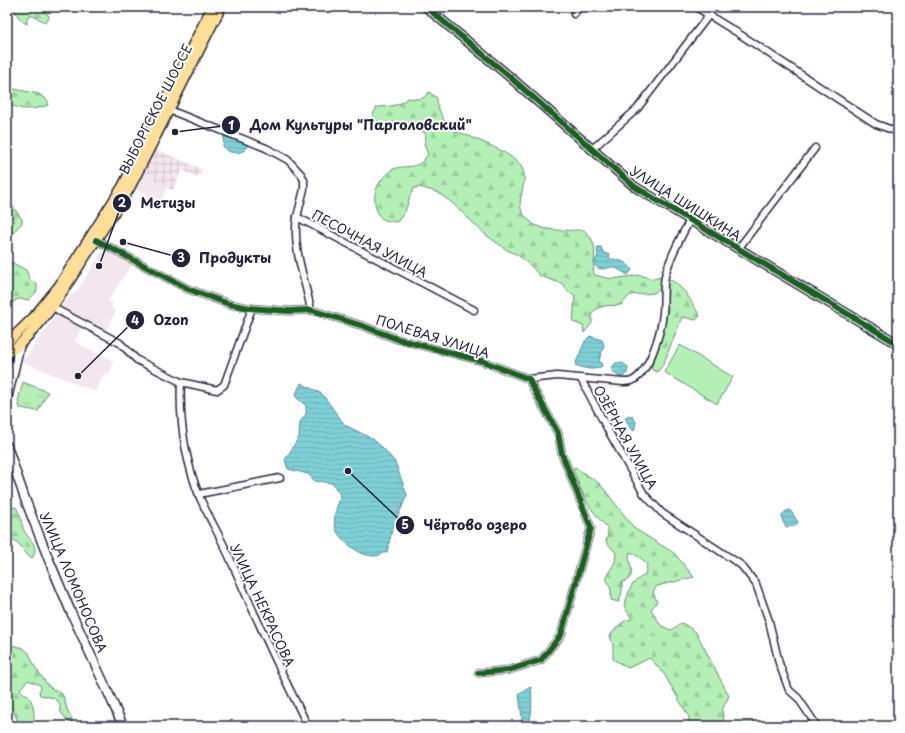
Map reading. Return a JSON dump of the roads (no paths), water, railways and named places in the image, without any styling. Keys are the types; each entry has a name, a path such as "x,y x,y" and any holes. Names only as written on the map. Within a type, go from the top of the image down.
{"main road":[{"name":"ВЫБОРГСКОЕ ШОССЕ","path":"7,342 32,319 58,286 123,186 146,143 212,7"},
{"name":"ВЫБОРГСКОЕ ШОССЕ","path":"7,354 20,344 53,306 129,189 221,7"}],"street":[{"path":"7,11 9,7"},
{"name":"УЛИЦА ШИШКИНА","path":"426,7 510,77 591,150 635,186 898,344"},
{"path":"574,14 579,7"},
{"path":"696,7 876,124 898,132"},
{"path":"591,150 637,109 709,15"},
{"name":"ПЕСОЧНАЯ УЛИЦА","path":"169,110 266,148 288,160 301,174 304,180 304,189 297,217 474,310"},
{"path":"738,249 815,148"},
{"path":"297,217 295,229 296,243 311,310"},
{"path":"478,673 509,670 541,660 561,636 591,528 562,454 558,433 529,379 557,376 623,382 632,380 642,372 651,356 660,333 665,277 677,245 690,220"},
{"name":"ПОЛЕВАЯ УЛИЦА","path":"96,240 188,289 229,304 252,308 288,311 311,310 363,326 397,339 482,361 529,379"},
{"path":"53,306 59,311 120,343 137,360 181,382 218,390 224,385 252,308"},
{"path":"8,395 20,344"},
{"path":"7,379 8,395"},
{"name":"ОЗЁРНАЯ УЛИЦА","path":"581,379 644,494 662,512 741,565 756,584 769,620 779,663 789,690 798,698 817,726"},
{"name":"УЛИЦА НЕКРАСОВА","path":"181,382 180,407 183,441 199,494 231,561 268,645 308,726"},
{"name":"УЛИЦА ЛОМОНОСОВА","path":"7,446 25,499 52,567 70,610 105,684 122,726"},
{"path":"199,494 280,478"}],"water":[{"path":"224,136 246,144 247,148 238,153 228,151 223,146"},
{"path":"598,247 601,247 604,253 610,255 610,259 628,265 632,270 628,275 614,267 601,269 596,267 594,264 598,255"},
{"path":"590,336 602,340 604,345 599,360 602,366 596,369 588,369 575,365 585,341"},
{"path":"616,363 623,363 628,368 627,373 623,377 618,376 612,371 612,367"},
{"path":"301,383 322,394 345,425 373,439 395,462 407,495 392,530 387,552 376,556 369,556 357,551 345,542 335,526 335,515 341,496 332,483 315,481 308,474 288,469 285,460 299,437 300,422 306,414 306,406 295,396"},
{"path":"628,415 632,416 636,422 634,431 630,428 625,418"},
{"path":"790,510 798,522 795,526 786,527 783,522 782,515 786,511"},
{"path":"531,687 532,702 530,721 528,726 517,726 522,719 519,693"}],"place":[{"name":"Дом Культуры \"Парголовский\"","path":"175,132"},
{"name":"Продукты","path":"123,242"},
{"name":"Метизы","path":"99,266"},
{"name":"Ozon","path":"78,376"},
{"name":"Чёртово озеро","path":"348,471"}]}
